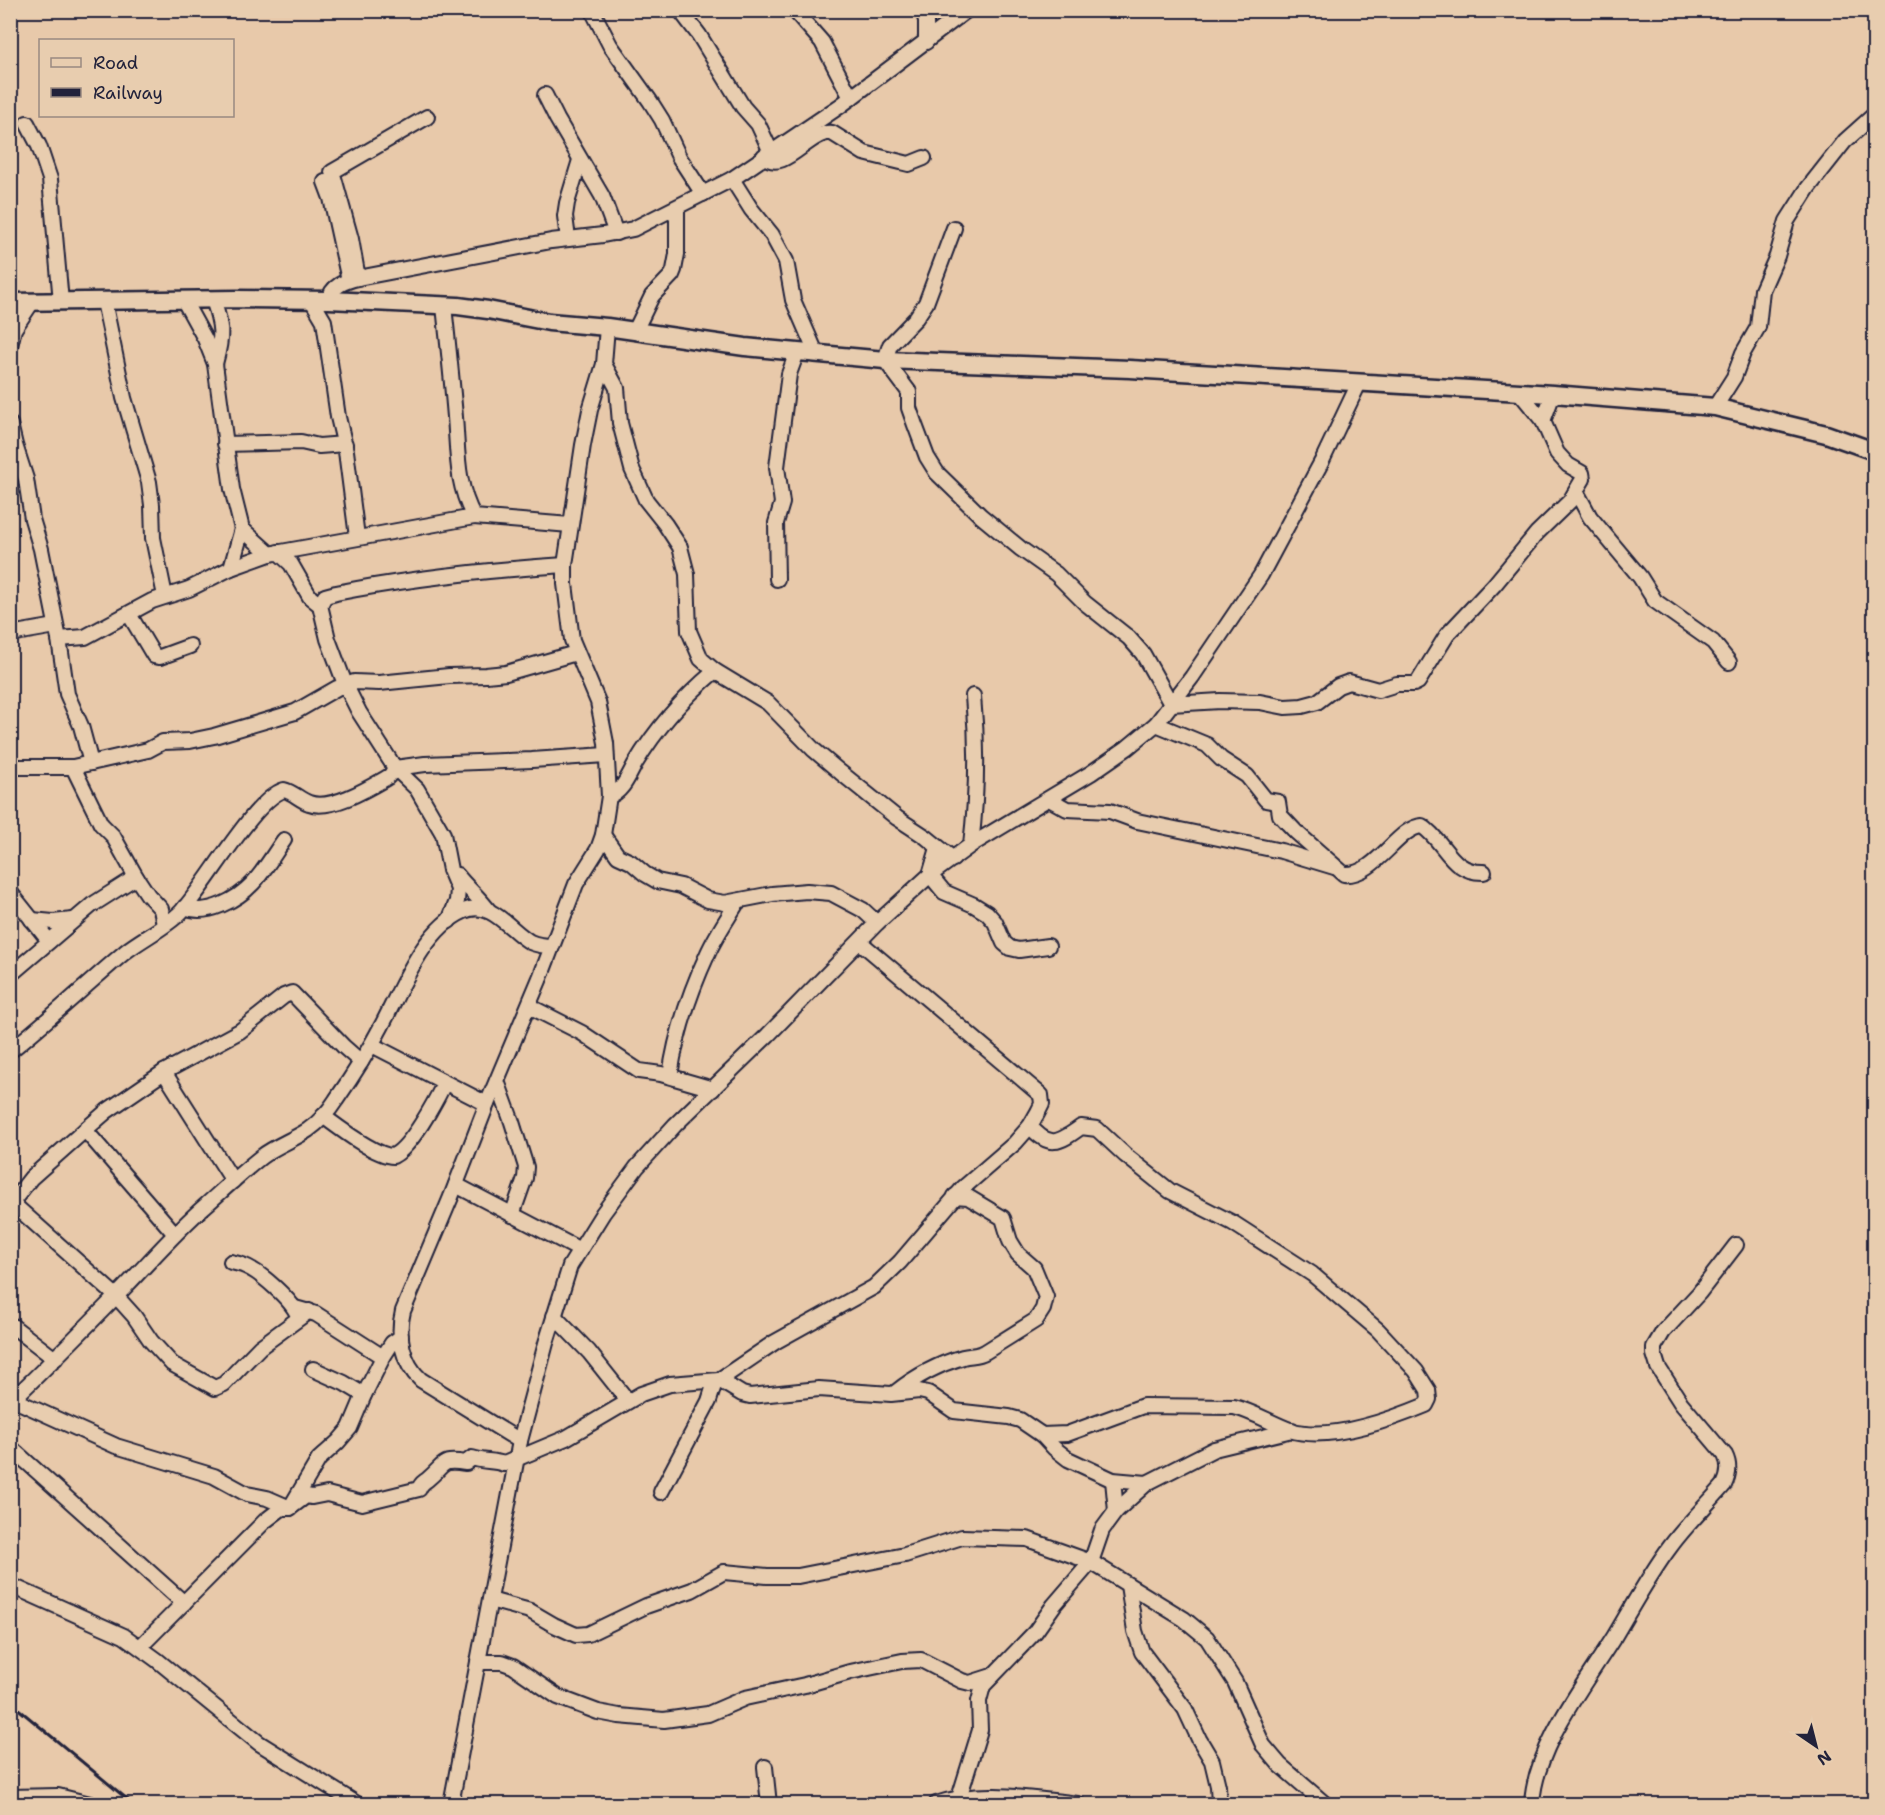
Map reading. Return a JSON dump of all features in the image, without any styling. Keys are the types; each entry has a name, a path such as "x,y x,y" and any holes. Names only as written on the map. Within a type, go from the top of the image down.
{"main road":[{"path":"10,302 311,299 444,306 488,310 549,322 607,327 745,347 885,360 1130,369 1521,394 1553,394 1715,407 1826,434 1875,451"}],"street":[{"path":"592,10 610,45 640,84 679,157 704,194"},
{"path":"680,10 699,35 743,107 758,124 768,154 767,160 786,158 811,139 826,132 832,133 864,153 882,156 901,163 915,163 924,158"},
{"path":"794,10 822,42 851,98"},
{"path":"923,10 926,21 926,42"},
{"path":"324,321 332,300 330,292 353,279 633,229 732,179 851,98 967,10"},
{"path":"545,95 608,208 616,233"},
{"path":"1715,407 1734,377 1743,353 1758,327 1762,290 1777,256 1787,221 1808,188 1845,141 1875,115"},
{"path":"353,279 331,198 330,177 427,117"},
{"path":"27,123 39,146 50,179 61,302"},
{"path":"568,239 565,216 580,160"},
{"path":"732,179 751,209 772,235 786,261 793,300 816,353"},
{"path":"635,331 652,296 667,282 675,270 677,207"},
{"path":"954,228 926,303 916,318 890,345 885,360 909,392 909,408 927,457 937,473 981,516 1056,574 1085,603 1129,638 1143,654 1171,704"},
{"path":"183,299 205,339 215,364 232,489 242,529 231,568"},
{"path":"213,299 220,320 222,336 215,364"},
{"path":"311,299 324,321 338,417 345,444 357,537"},
{"path":"104,301 124,398 149,482 153,538 165,596"},
{"path":"10,346 12,322 32,302"},
{"path":"444,306 456,419 458,470 465,501 474,517"},
{"path":"520,1442 421,1380 408,1365 401,1337 400,1321 529,1006 576,884 603,835 609,796 606,742 598,702 572,640 565,565 583,445 604,364 607,327"},
{"path":"777,579 776,523 782,503 777,467 789,374 797,352"},
{"path":"604,364 617,388 620,423 632,469 646,500 680,547 687,574 687,606 691,640 701,659 715,671 768,703 814,750 840,772 897,819 926,837 953,859"},
{"path":"451,1804 520,1442 570,1266 603,1213 638,1167 675,1125 768,1035 877,923 930,875 971,845 1049,799 1127,748 1156,724 1192,677 1261,575 1322,461 1359,383"},
{"path":"1171,704 1220,701 1260,702 1285,707 1302,706 1317,702 1338,686 1349,682 1378,690 1402,683 1414,684 1421,678 1447,635 1494,585 1537,532 1577,493 1583,479 1582,473 1568,465 1557,453 1543,421 1521,394"},
{"path":"1543,421 1553,394"},
{"path":"10,424 26,479 32,519 41,549 67,694 81,726 91,764"},
{"path":"225,444 301,442 319,446 345,444"},
{"path":"1577,493 1590,518 1633,568 1655,602 1713,642 1729,662"},
{"path":"10,634 57,632 86,637 152,600 189,589 231,568 274,553 474,517 570,525"},
{"path":"242,529 291,564 306,592 320,605 328,639 345,684 359,712 396,775 417,789 443,834 459,895 449,921"},
{"path":"320,605 325,596 409,579 510,568 565,565"},
{"path":"129,614 154,656 160,657 190,646"},
{"path":"10,767 73,767 148,750 163,742 190,741 214,736 286,715 345,684 354,682 379,683 486,675 515,670 576,653"},
{"path":"609,796 615,795 622,786 665,719 685,697 715,671"},
{"path":"971,845 977,740 973,696"},
{"path":"1156,724 1203,743 1221,759 1247,776 1266,800 1278,802 1280,815 1296,832 1344,874 1358,872 1412,829 1422,826 1462,868 1472,872 1484,872"},
{"path":"10,1052 128,950 183,910 250,820 279,792 289,791 311,804 330,803 425,764 606,755"},
{"path":"73,767 101,824 113,836 136,877 161,909 164,925"},
{"path":"1049,799 1068,809 1110,811 1137,821 1269,848 1336,867"},
{"path":"603,835 618,856 631,862 645,874 657,881 681,886 708,900 725,903 772,894 807,891 831,893 863,910 877,923"},
{"path":"161,909 202,910 232,899 252,884 284,840"},
{"path":"930,875 938,848"},
{"path":"590,861 618,856"},
{"path":"449,863 467,888 480,898 489,911"},
{"path":"930,875 944,892 974,905 987,914 995,922 1001,939 1010,948 1019,950 1048,946"},
{"path":"10,975 73,920 119,886 136,877"},
{"path":"10,892 49,941"},
{"path":"670,1076 675,1043 690,998 709,952 738,901"},
{"path":"290,1508 267,1498 247,1494 214,1476 116,1446 11,1400 55,1359 175,1234 233,1181 277,1146 308,1130 323,1116 372,1045 409,970 424,948 449,921 468,909 484,909 532,943 552,946"},
{"path":"32,920 53,922 73,920"},
{"path":"140,1647 265,1521 282,1508 290,1508 306,1496 327,1494 362,1503 401,1495 419,1489 422,1483 445,1462 466,1463 472,1458 483,1462 493,1460 504,1464 516,1461 566,1438 641,1394 670,1384 717,1381 775,1342 874,1287 900,1262 962,1194 1030,1126 1042,1104 1041,1095 860,942"},
{"path":"301,1312 260,1347 224,1384 215,1388 172,1364 150,1341 134,1316 116,1296 11,1204 31,1178 107,1111 164,1072 240,1031 284,996 292,993 361,1062"},
{"path":"529,1006 582,1033 639,1071 670,1076 713,1089"},
{"path":"372,1045 487,1104"},
{"path":"164,1072 233,1181"},
{"path":"497,1081 526,1167 525,1178 512,1215"},
{"path":"323,1116 342,1131 381,1154 393,1156 397,1154 430,1110 444,1083"},
{"path":"959,1798 980,1730 980,1692 992,1676 1035,1632 1054,1605 1091,1562 1102,1530 1116,1511 1147,1483 1214,1449 1292,1430 1330,1432 1382,1422 1426,1405 1429,1399 1428,1390 1416,1371 1378,1330 1312,1274 1233,1223 1170,1191 1097,1129 1081,1127 1068,1136 1051,1142 1040,1138 1030,1126"},
{"path":"85,1130 175,1234"},
{"path":"308,1130 342,1131"},
{"path":"456,1185 580,1250"},
{"path":"893,1394 914,1377 965,1356 979,1355 1028,1326 1040,1316 1046,1297 1034,1268 1018,1254 1010,1241 1003,1218 962,1194"},
{"path":"1532,1804 1540,1766 1567,1713 1655,1569 1677,1537 1724,1485 1728,1476 1729,1466 1725,1455 1681,1402 1662,1374 1654,1354 1654,1347 1663,1332 1699,1293 1736,1245"},
{"path":"231,1262 245,1266 265,1280 301,1312 383,1357"},
{"path":"554,1316 589,1352 628,1401"},
{"path":"10,1324 55,1359"},
{"path":"290,1508 319,1459 350,1428 383,1357 392,1344 401,1337"},
{"path":"925,1392 948,1364"},
{"path":"313,1369 364,1395"},
{"path":"717,1381 750,1396 819,1389 893,1394 903,1391 925,1392 954,1411 1020,1420 1042,1435 1068,1458 1113,1480 1147,1483"},
{"path":"661,1492 709,1401 717,1381"},
{"path":"1042,1435 1067,1434 1130,1409 1150,1406 1234,1407 1292,1430"},
{"path":"10,1448 103,1528 135,1561 184,1603"},
{"path":"1113,1480 1116,1511"},
{"path":"490,1600 530,1611 576,1635 593,1633 646,1606 684,1594 724,1572 798,1576 905,1555 962,1537 1027,1539 1091,1562 1184,1619 1207,1638 1234,1682 1263,1745 1280,1765 1325,1804"},
{"path":"10,1585 124,1636 259,1743 357,1804"},
{"path":"1128,1585 1135,1631 1142,1652 1185,1709 1212,1761 1218,1786 1219,1804"},
{"path":"478,1662 502,1662 513,1666 558,1696 598,1712 664,1720 708,1714 745,1698 902,1660 921,1660 970,1683 992,1676"},
{"path":"765,1767 769,1804"},
{"path":"10,1797 58,1796 90,1804"},
{"path":"936,1804 959,1798 996,1796 1078,1804"}],"railway":[{"path":"10,1702 133,1804"}]}
